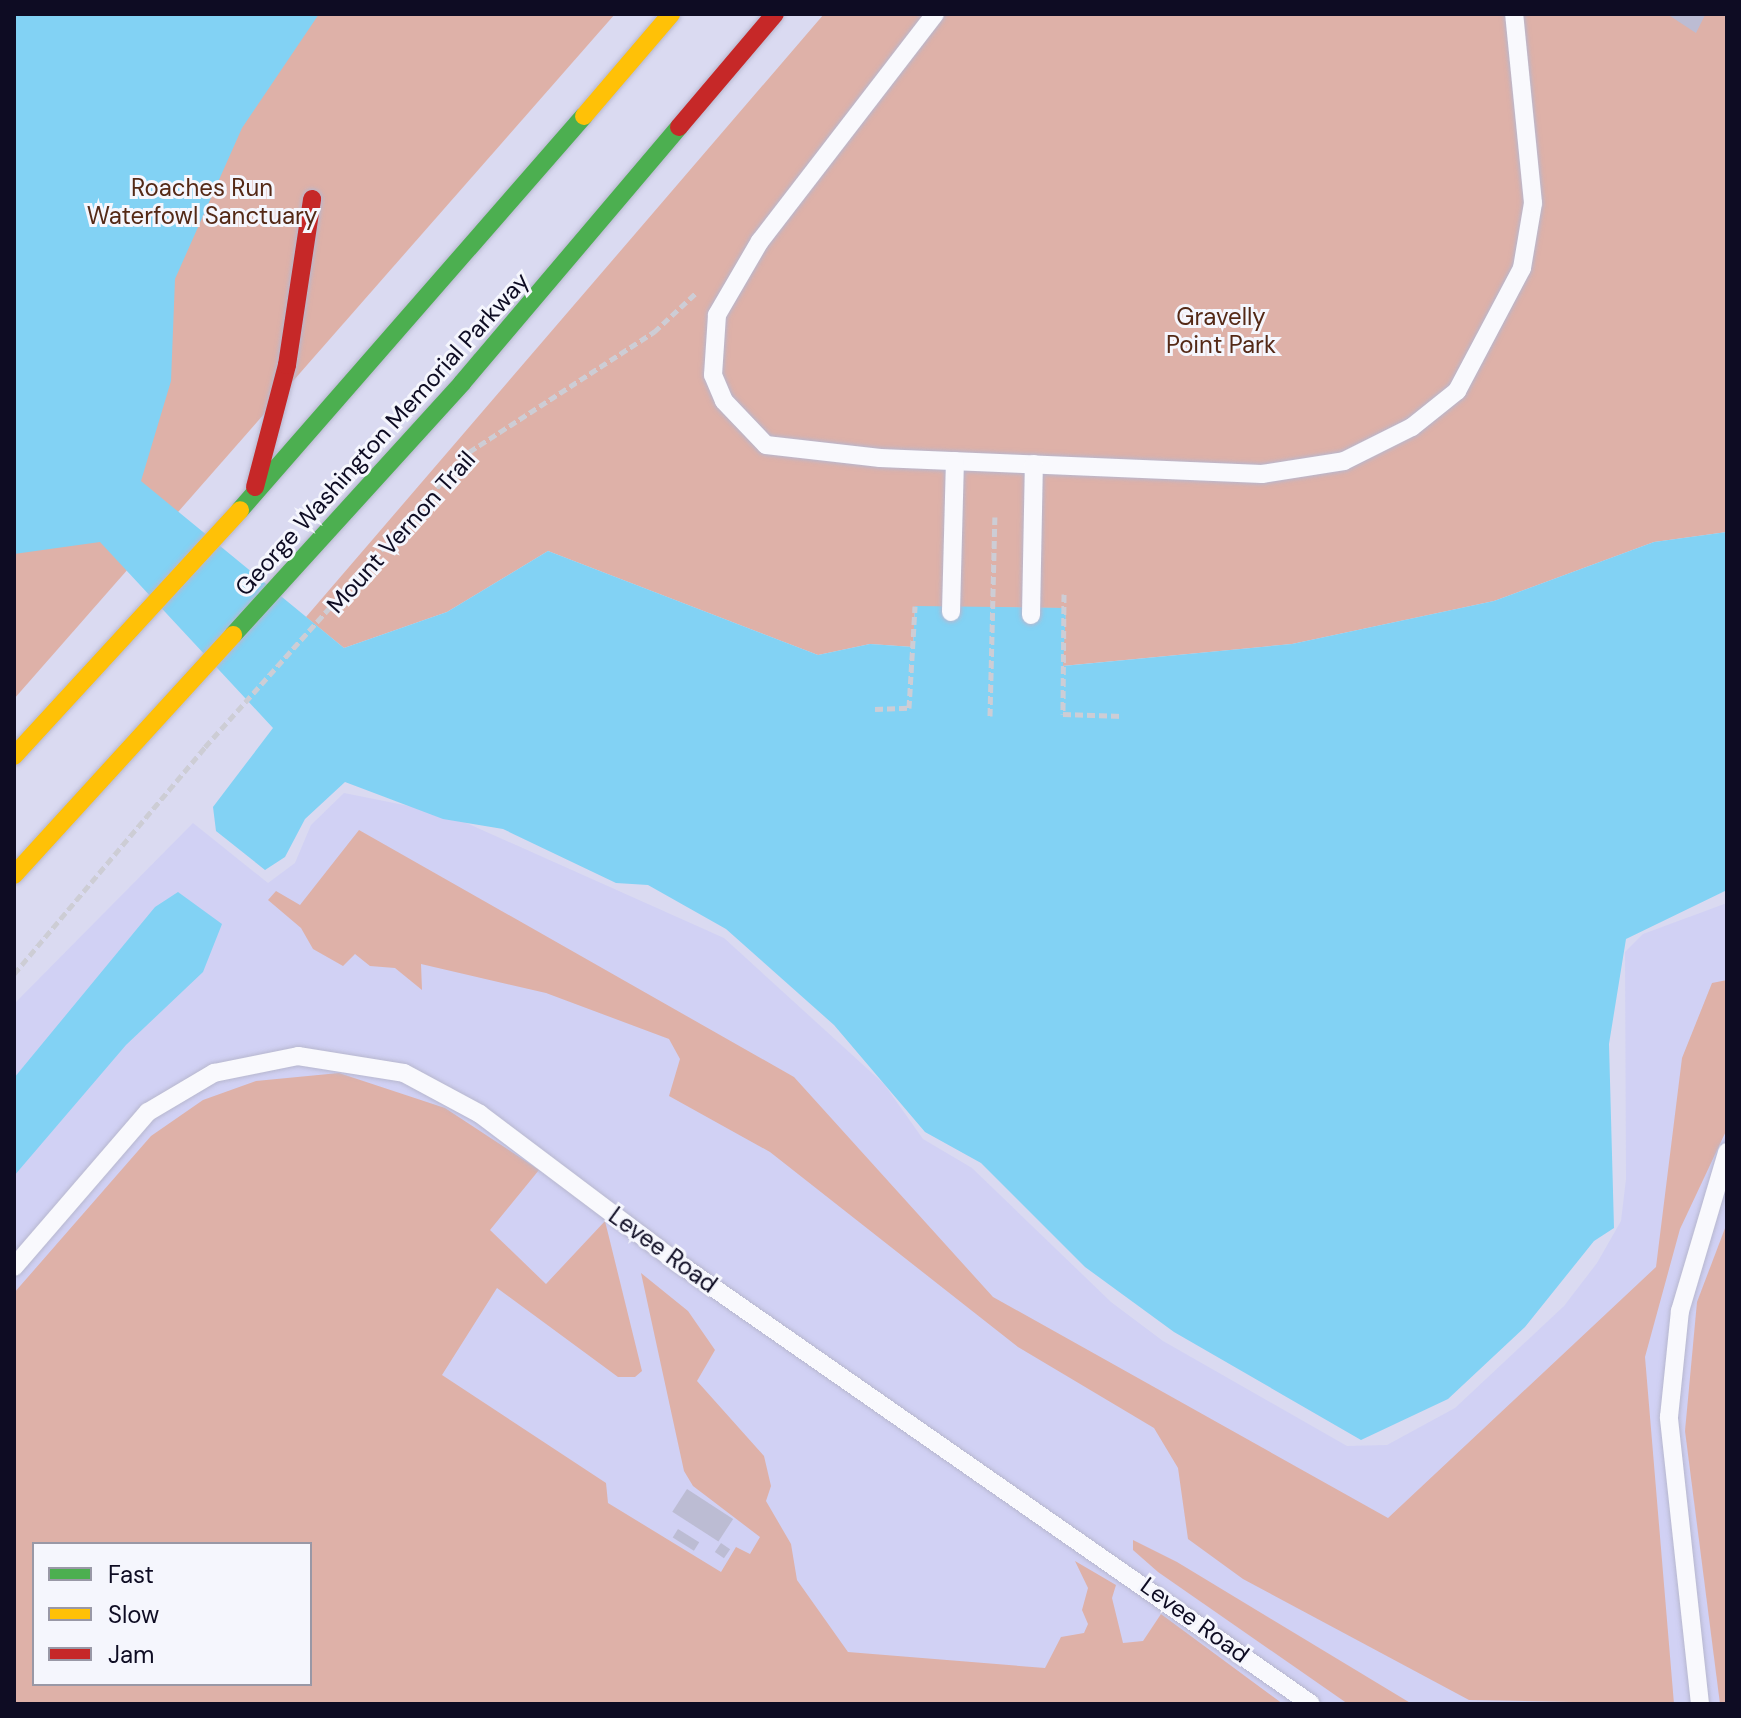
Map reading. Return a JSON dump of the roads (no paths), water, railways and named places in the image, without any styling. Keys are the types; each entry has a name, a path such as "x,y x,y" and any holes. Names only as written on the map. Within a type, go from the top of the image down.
{"highway":[{"path":"14,756 252,496 671,14"},
{"name":"George Washington Memorial Parkway","path":"14,875 313,549 585,244 775,14"},
{"path":"252,496 284,380 312,199"}],"lane":[{"path":"935,14 730,283 712,341 713,375 724,401 766,445 955,461 1305,472 1399,434 1457,391 1513,293 1533,221 1514,14"},
{"path":"951,612 955,461"},
{"path":"1031,615 1034,464"},
{"name":"Levee Road","path":"14,1267 148,1112 214,1073 298,1056 404,1073 480,1114 678,1263 1311,1704"},
{"path":"1700,1704 1669,1417 1680,1311 1727,1152"}],"park label":[{"name":"Roaches Run Waterfowl Sanctuary","path":"202,202"},
{"name":"Gravelly Point Park","path":"1221,331"}]}
